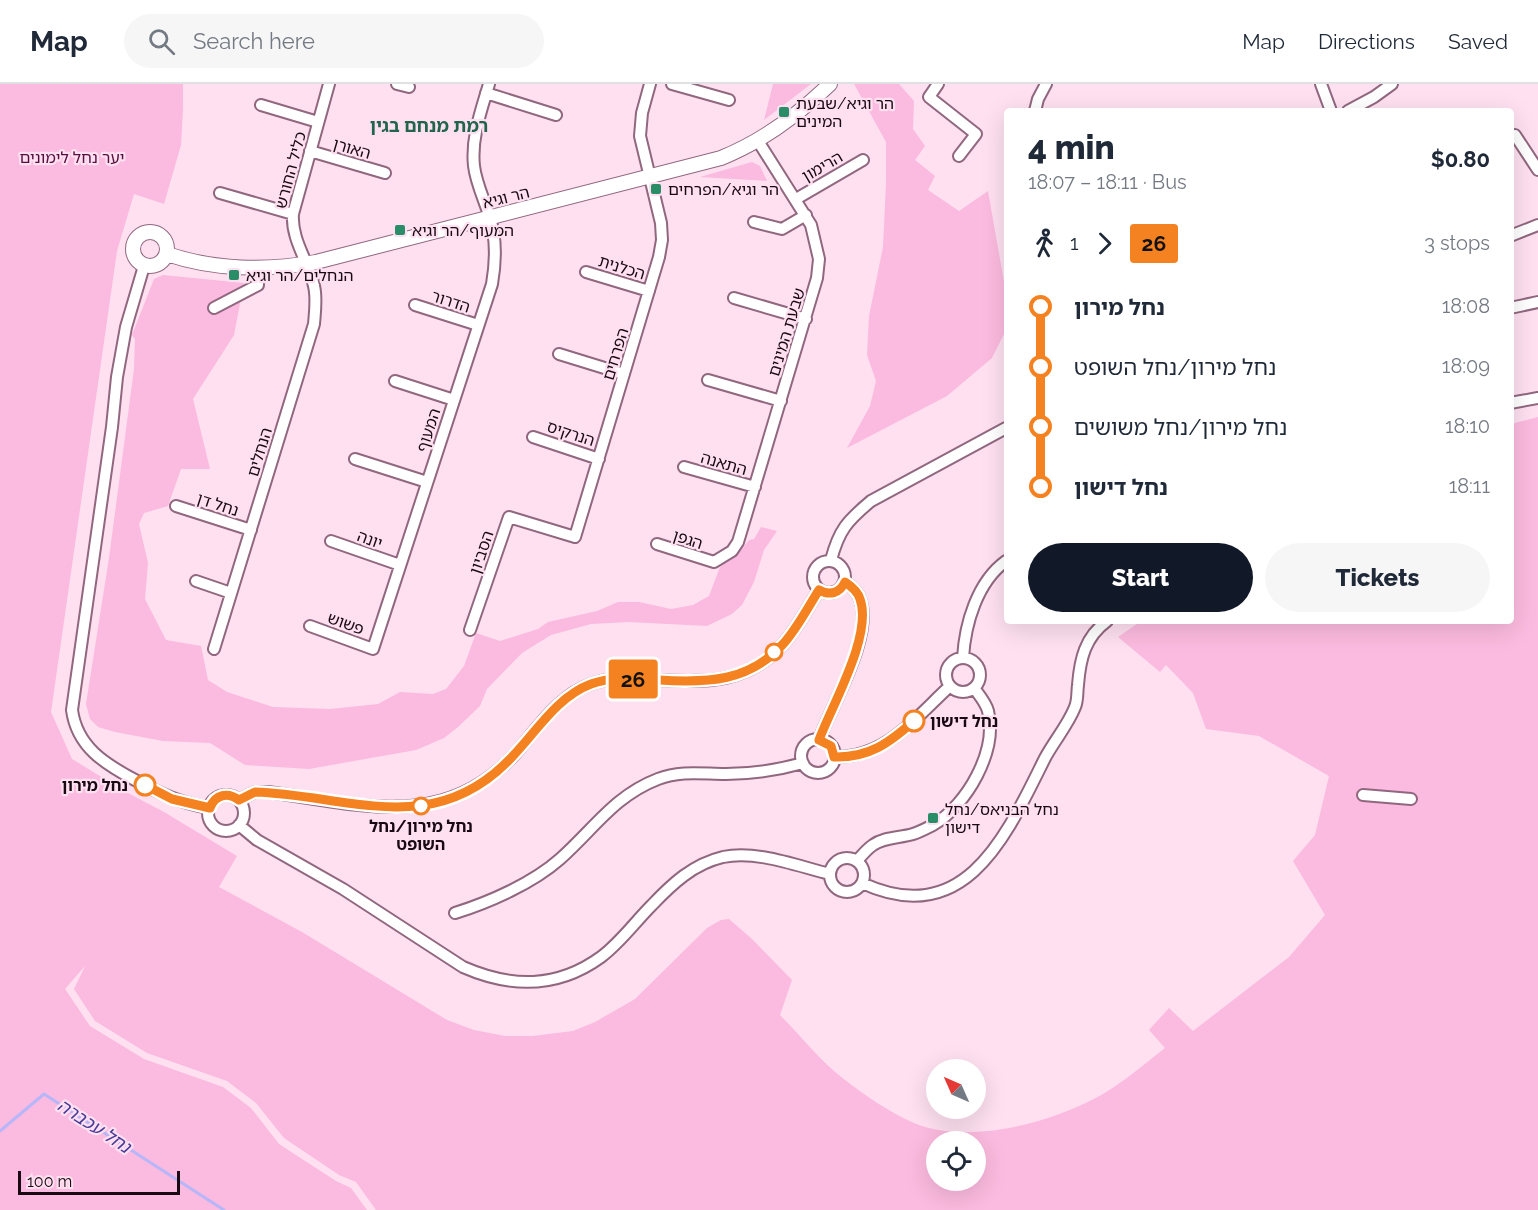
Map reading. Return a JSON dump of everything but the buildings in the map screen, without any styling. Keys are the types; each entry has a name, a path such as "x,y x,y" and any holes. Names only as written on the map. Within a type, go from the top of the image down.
{"street":[{"name":"כליל החורש","path":"307,263 295,236 292,224 293,214 329,84"},
{"path":"397,84 409,87"},
{"name":"הפרחים","path":"575,537 649,291 662,240 661,223 640,136 642,113 650,84"},
{"path":"672,84 729,100"},
{"name":"הר וגיא","path":"167,254 203,263 259,267 307,263 491,218 709,162 758,141 795,116 830,84"},
{"path":"938,84 929,97 976,134 959,156"},
{"path":"1036,108 1046,84"},
{"path":"1321,84 1330,108"},
{"path":"1354,108 1392,84"},
{"path":"487,89 556,115"},
{"name":"המעוף","path":"373,649 492,284 496,244 491,218 476,178 474,165 475,131 487,89"},
{"path":"261,105 318,122"},
{"path":"1515,135 1538,170"},
{"name":"שבעת המינים","path":"738,542 806,319 817,278 819,259 816,242 806,215 758,141"},
{"name":"האורן","path":"310,151 385,173"},
{"name":"הרימון","path":"796,199 863,160"},
{"path":"220,193 293,214"},
{"path":"754,222 782,229 806,215"},
{"path":"1514,234 1538,225"},
{"path":"153,232 163,238 167,254 155,266 144,266 137,261 132,250 137,238 144,233 153,232"},
{"name":"הנחלים","path":"214,649 314,324 315,288 307,263"},
{"path":"144,266 126,327 117,377 72,710 81,738 88,748 104,762 172,799 210,808"},
{"path":"214,308 258,285 259,267"},
{"name":"הכלנית","path":"586,272 649,291"},
{"path":"734,298 806,319"},
{"path":"1514,307 1538,302"},
{"name":"הדרור","path":"415,305 478,325"},
{"path":"559,354 624,374"},
{"path":"708,380 781,401"},
{"path":"395,381 454,400"},
{"path":"1514,402 1538,398"},
{"path":"831,560 839,532 857,512 871,501 1004,429"},
{"name":"הנרקיס","path":"534,437 599,459"},
{"path":"356,459 427,482"},
{"name":"התאנה","path":"684,467 755,487"},
{"name":"נחל דן","path":"176,506 251,530"},
{"name":"הסביון","path":"470,630 509,517 575,537"},
{"name":"יונה","path":"331,541 400,565"},
{"name":"הגפן","path":"657,544 714,562 732,551 738,542"},
{"path":"831,560 842,566 846,573 845,582 840,590 832,593 819,590 813,581 814,571 820,563 831,560"},
{"path":"963,658 966,631 980,593 992,573 1004,563"},
{"path":"196,581 231,593"},
{"path":"819,740 851,666 862,620 861,601 854,589 845,582"},
{"path":"239,800 255,792 268,792 351,804 399,808 417,807 457,795 491,776 509,760 559,704 583,687 604,680 623,678 707,682 721,680 748,670 774,653 784,643 819,590"},
{"path":"862,883 896,896 930,894 947,889 963,880 991,855 1020,809 1071,716 1076,705 1085,645 1103,624"},
{"name":"פשוש","path":"310,626 373,649"},
{"path":"963,658 972,661 978,668 980,678 974,688 961,692 950,686 946,671 953,661 963,658"},
{"path":"834,757 858,756 884,745 950,686"},
{"path":"857,861 878,842 914,834 935,824 952,810 968,790 981,769 990,729 988,710 974,688"},
{"path":"812,740 819,740 831,746 834,757 831,766 823,772 814,772 808,770 801,755 806,744 812,740"},
{"path":"455,913 491,901 542,872 574,846 609,808 624,797 658,779 684,772 741,774 803,763"},
{"path":"223,795 239,800 245,812 239,825 230,831 218,829 209,818 211,803 223,795"},
{"path":"1363,795 1411,799"},
{"path":"239,825 257,840 343,889 463,967 502,981 525,983 547,981 585,968 602,956 671,885 687,872 716,859 760,858 830,874"},
{"path":"847,858 857,861 864,870 865,878 862,883 856,890 843,892 833,884 830,874 834,864 847,858"}],"green space":[{"name":"יער נחל לימונים","path":"0,84 183,84 181,145 164,204 134,194 117,251 51,712 72,759 237,856 219,887 302,932 447,1020 474,1030 505,1036 533,1036 573,1031 595,1022 635,999 707,928 721,920 729,919 792,980 780,1015 819,1057 853,1086 887,1109 914,1123 950,1131 926,1131 926,1191 986,1191 986,1131 1017,1126 1070,1110 1094,1099 1121,1082 1165,1048 1149,1030 1169,1008 1193,1031 1289,957 1325,915 1293,861 1315,835 1329,776 1259,736 1206,729 1193,693 1166,665 1160,672 1118,637 1137,624 1514,624 1514,423 1538,417 1538,1210 376,1210 356,1182 339,1175 284,1138 256,1103 227,1081 147,1053 95,1021 74,989 85,966 65,989 90,1026 144,1059 223,1087 251,1108 279,1144 336,1181 351,1188 367,1210 0,1210"},
{"path":"773,84 811,84 764,120"},
{"path":"854,84 899,84 914,101 913,129 925,146 915,160 935,176 928,190 959,211 988,191 1004,282 1004,334 992,358 947,396 847,448 870,406 876,381 867,355 869,316 883,247 886,142"},
{"path":"752,162 760,166 767,181 700,177"},
{"path":"163,275 244,283 234,335 193,399 210,469 181,469 168,506 144,513 139,524 148,563 145,599 166,640 201,646 208,680 227,692 273,707 330,709 378,704 400,692 433,694 446,689 464,666 476,633 500,641 538,629 548,622 597,611 618,602 639,602 671,609 693,605 709,596 720,567 742,549 749,540 754,539 761,527 777,531 764,550 754,582 742,605 732,614 707,626 629,622 591,624 551,635 522,653 487,689 480,706 458,727 444,738 416,750 309,769 245,765 210,743 163,741 98,727 90,719 86,704 109,558 134,369 135,339 132,335 154,279"}],"waterway":[{"name":"נחל עכברה","path":"0,1131 44,1094 224,1210"}],"bus line":[{"name":"26","path":"145,785 172,799 210,808 211,803 217,797 229,795 239,800 255,792 375,807 417,807 438,802 475,787 491,776 509,760 559,704 583,687 604,680 623,678 707,682 735,676 762,662 784,643 819,590 827,593 836,592 845,582 854,589 861,601 862,620 851,666 819,740 831,746 834,757 858,756 884,745 914,721"}],"place":[{"name":"הר וגיא/שבעת המינים","path":"784,112"},
{"name":"הר וגיא/הפרחים","path":"656,189"},
{"name":"המעוף/הר וגיא","path":"400,230"},
{"name":"הנחלים/הר וגיא","path":"234,275"},
{"name":"נחל דישון","path":"914,721"},
{"name":"נחל מירון","path":"145,785"},
{"name":"נחל מירון/נחל השופט","path":"421,806"},
{"name":"נחל הבניאס/נחל דישון","path":"933,818"}],"district":[{"name":"רמת מנחם בגין","path":"429,126"}]}
